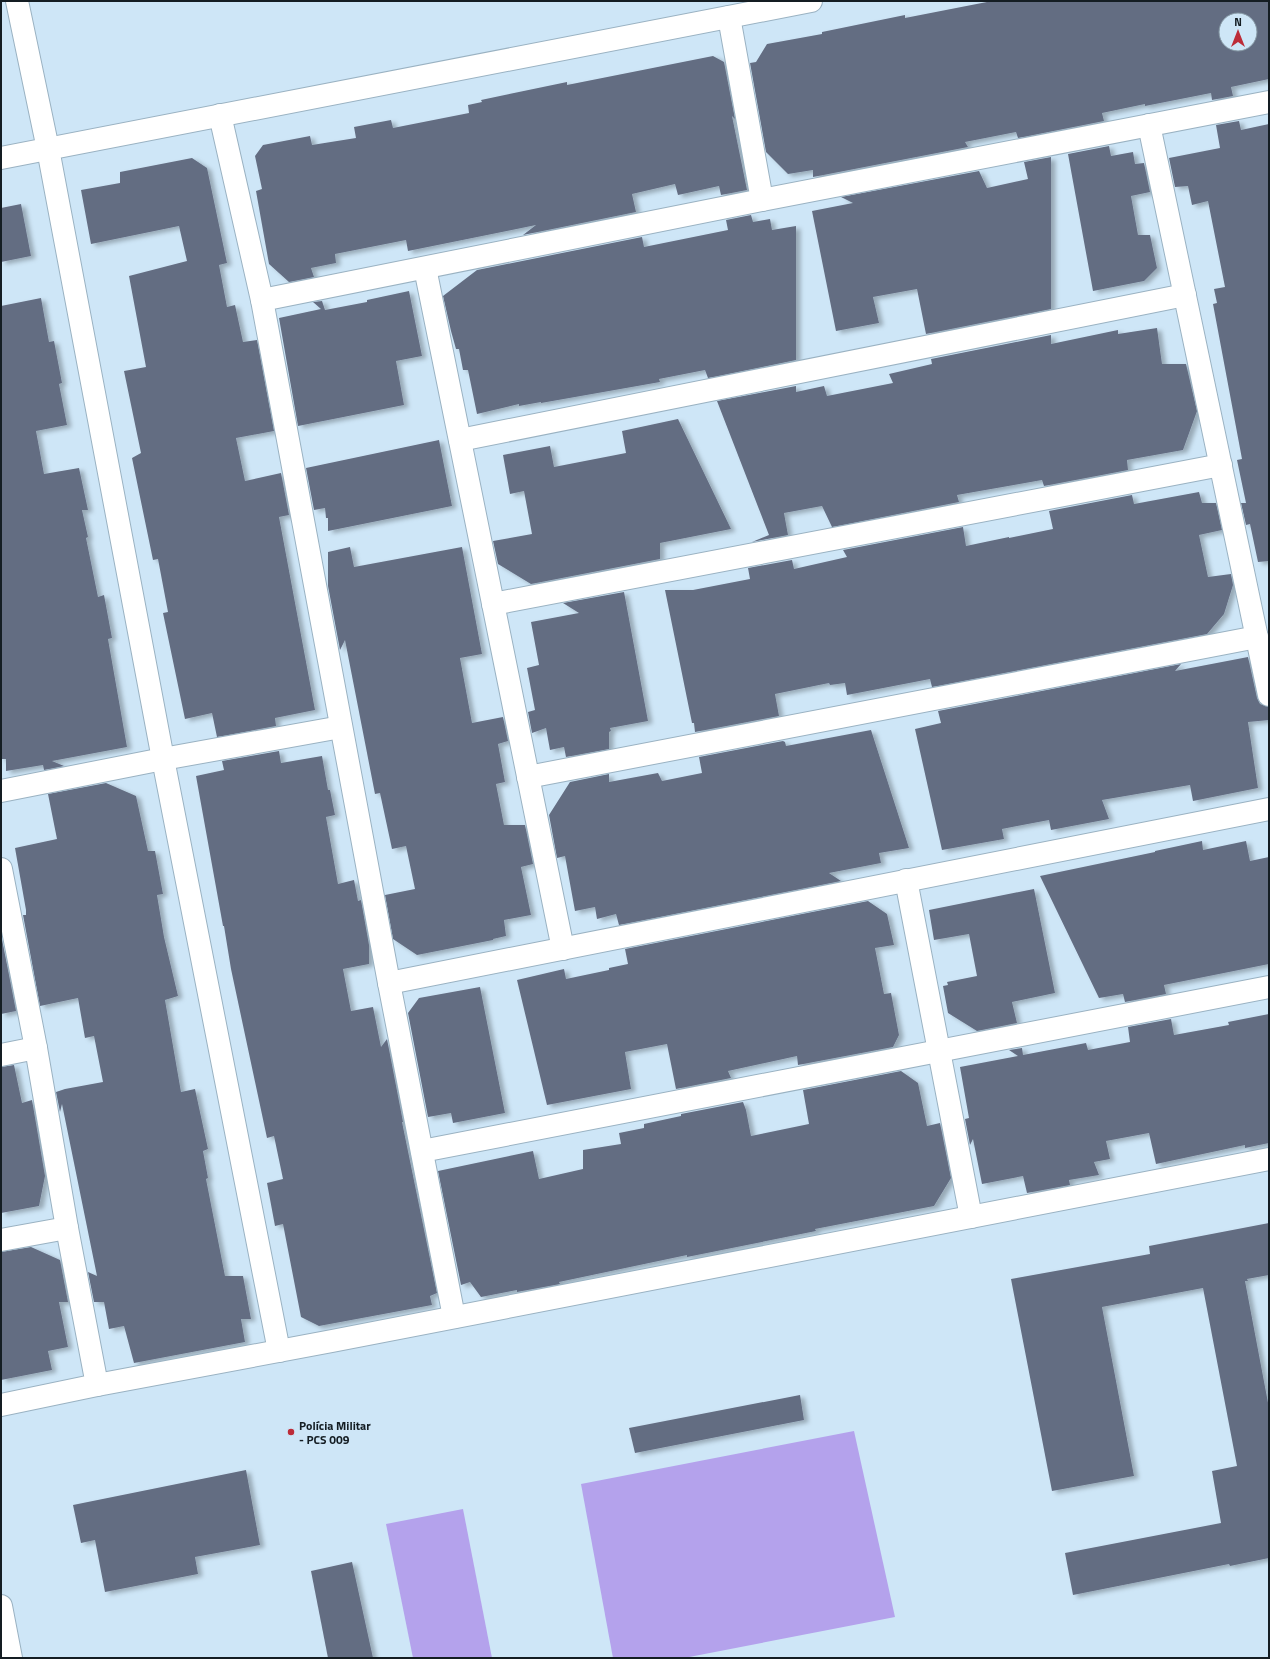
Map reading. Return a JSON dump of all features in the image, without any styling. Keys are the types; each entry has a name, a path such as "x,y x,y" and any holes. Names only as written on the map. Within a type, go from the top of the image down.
{"street":[{"path":"17,1 48,149 163,759 279,1351"},
{"path":"1,158 811,1"},
{"path":"729,17 762,200"},
{"path":"262,300 762,200 1269,102"},
{"path":"220,115 262,300 389,983 454,1317"},
{"path":"1149,125 1269,695"},
{"path":"425,268 563,949"},
{"path":"460,440 1185,295"},
{"path":"493,604 1221,465"},
{"path":"528,777 1257,637"},
{"path":"1,792 163,759 341,727"},
{"path":"389,983 1269,808"},
{"path":"1,869 36,1048 67,1228 97,1385"},
{"path":"906,880 971,1217"},
{"path":"422,1151 1269,987"},
{"path":"1,1055 36,1048"},
{"path":"1,1405 97,1385 1269,1159"},
{"path":"1,1240 67,1228"},
{"path":"1,1606 12,1658"}],"shaded area":[{"path":"854,1431 895,1617 684,1658 613,1658 581,1484"},
{"path":"463,1509 492,1658 413,1658 386,1524"}],"building":[{"path":"992,1 1269,1 1269,79 1231,87 1233,96 1212,100 1211,93 1145,106 1145,104 1102,113 1104,121 1018,138 1016,132 965,142 968,147 813,177 813,170 788,174 766,152 750,63 756,62 767,44 822,34 822,32 905,15 905,18"},
{"path":"713,56 724,62 735,119 732,116 747,190 721,195 719,186 678,195 675,184 632,194 636,212 523,235 536,225 408,251 406,240 335,254 336,263 311,268 314,277 289,282 269,264 256,191 262,189 255,156 263,145 310,136 312,145 356,138 354,127 391,120 393,128 469,113 468,105 482,102 481,100 567,82 567,85"},
{"path":"1239,121 1241,130 1269,124 1269,561 1258,562 1250,524 1246,525 1241,503 1246,503 1237,460 1242,459 1213,304 1217,303 1214,289 1225,287 1208,201 1192,205 1188,186 1175,187 1169,158 1220,148 1216,125"},
{"path":"1109,146 1111,156 1133,152 1135,164 1144,163 1150,192 1131,196 1138,235 1150,235 1157,268 1144,281 1093,291 1068,154"},
{"path":"1051,157 1051,309 926,334 917,289 873,297 879,323 836,331 812,211 853,203 841,197 979,171 987,188 1028,179 1024,162"},
{"path":"192,158 207,168 227,263 219,265 227,307 235,305 243,342 257,340 274,431 236,438 245,481 281,473 289,515 279,517 315,710 275,718 276,726 217,737 212,713 185,719 163,613 168,612 158,559 153,560 132,458 141,453 124,371 146,367 129,276 187,261 179,226 91,244 81,190 120,183 120,172"},
{"path":"21,204 31,256 1,262 1,208"},
{"path":"751,215 753,222 770,219 772,230 796,226 796,360 708,378 705,370 659,379 660,382 541,403 519,406 519,404 477,414 468,370 463,370 459,349 456,349 443,296 477,270 642,237 644,247 728,230 726,220"},
{"path":"409,291 422,356 396,361 404,405 298,426 279,318 321,309 313,302 322,301 325,310 367,302 367,300"},
{"path":"41,298 49,342 54,341 62,383 59,384 67,425 36,431 44,474 79,468 88,510 82,510 88,537 86,538 98,597 104,595 112,638 108,639 127,747 52,761 64,766 44,770 43,765 6,771 6,759 1,759 1,306"},
{"path":"1157,328 1162,364 1186,364 1197,411 1183,450 1127,460 1128,470 1044,486 1042,480 957,495 959,502 832,527 822,506 784,513 788,535 752,542 769,535 717,401 796,386 796,392 824,386 827,396 893,383 889,374 932,364 931,359 1051,335 1051,344 1118,330 1118,334"},
{"path":"678,419 731,529 660,543 660,559 531,584 498,564 493,541 532,534 524,491 510,494 503,455 550,446 554,467 626,453 622,431"},
{"path":"439,440 452,506 328,531 328,518 326,518 325,508 314,510 306,468"},
{"path":"1199,492 1202,503 1216,503 1222,530 1199,535 1208,577 1231,574 1233,585 1224,614 1207,634 932,687 930,679 847,695 845,683 830,685 829,683 775,694 779,716 695,732 665,590 693,590 750,579 748,568 792,560 794,569 847,557 843,550 963,527 966,546 1053,529 1049,511 1132,495 1134,504"},
{"path":"350,547 354,567 462,547 482,654 460,658 472,723 503,717 508,741 498,744 505,782 496,784 504,825 525,825 533,864 521,867 531,915 504,920 506,936 417,955 393,939 385,895 415,889 406,846 392,849 380,793 375,794 345,640 340,650 328,586 328,552"},
{"path":"624,592 648,721 610,728 609,749 566,757 564,747 550,750 546,728 532,733 528,712 535,710 527,668 539,665 531,622 579,613 563,603"},
{"path":"1248,657 1257,698 1260,704 1269,707 1269,720 1248,722 1258,788 1193,801 1190,785 1102,800 1109,819 1051,830 1049,820 1002,829 1004,839 942,850 915,729 941,723 938,711 1181,664 1175,671"},
{"path":"871,730 909,848 879,853 881,863 829,873 841,881 619,925 616,914 597,919 595,907 575,911 565,856 557,858 549,815 570,782 609,774 609,782 658,773 662,781 702,773 699,757 783,741 785,742 786,746"},
{"path":"279,751 281,763 322,756 328,790 330,790 335,815 326,817 338,884 354,880 358,901 361,900 369,945 369,964 343,969 351,1011 373,1007 381,1047 387,1039 402,1122 437,1293 430,1296 432,1305 319,1326 301,1317 283,1224 275,1226 267,1183 283,1179 274,1136 267,1138 231,969 196,776 224,770 222,761"},
{"path":"106,783 136,796 148,851 155,851 163,894 157,895 164,937 178,996 165,1000 181,1092 195,1089 208,1149 203,1151 208,1178 206,1179 225,1276 243,1276 251,1319 241,1319 245,1342 134,1363 124,1326 109,1329 104,1302 94,1302 88,1272 97,1276 62,1104 60,1112 56,1092 103,1082 94,1036 85,1038 78,998 40,1006 23,915 26,915 26,910 15,848 57,839 48,794"},
{"path":"1202,841 1203,850 1246,841 1250,861 1269,857 1269,964 1164,985 1166,994 1125,1002 1123,994 1099,998 1040,876"},
{"path":"1034,889 1055,993 1012,1002 1017,1023 977,1031 948,1013 943,986 948,985 947,982 977,976 969,934 934,940 929,910"},
{"path":"868,901 887,914 894,945 875,948 884,994 891,993 899,1035 893,1047 798,1065 797,1056 728,1071 731,1078 676,1089 667,1044 625,1052 631,1089 547,1105 517,980 564,969 566,979 609,970 609,968 628,964 625,949"},
{"path":"1,934 16,1011 1,1014"},
{"path":"480,987 505,1113 453,1123 451,1113 428,1117 408,1013 419,998"},
{"path":"1269,1014 1269,1143 1245,1148 1245,1145 1156,1164 1149,1133 1106,1141 1110,1159 1094,1162 1099,1175 1069,1180 1070,1185 1027,1193 1023,1176 982,1184 973,1139 970,1145 965,1119 969,1118 960,1067 1018,1056 1009,1050 1022,1048 1023,1055 1086,1043 1088,1050 1130,1042 1128,1027 1171,1019 1174,1035 1229,1025 1228,1022"},
{"path":"14,1065 22,1103 32,1100 45,1176 39,1206 1,1213 1,1067"},
{"path":"901,1071 918,1083 927,1126 940,1123 951,1178 934,1206 815,1229 816,1231 687,1257 687,1255 559,1282 560,1284 517,1292 517,1290 481,1297 470,1282 461,1285 438,1171 533,1151 539,1179 583,1169 583,1150 621,1144 619,1133 644,1128 644,1124 681,1116 681,1114 743,1102 751,1136 809,1124 803,1090"},
{"path":"1269,1223 1269,1275 1247,1279 1248,1281 1245,1281 1269,1408 1269,1558 1230,1566 1229,1564 1073,1595 1065,1553 1221,1523 1212,1471 1237,1466 1203,1288 1102,1307 1134,1476 1052,1491 1011,1279 1150,1254 1149,1246"},
{"path":"31,1247 60,1260 68,1302 59,1302 68,1347 48,1351 52,1370 1,1380 1,1252"},
{"path":"800,1395 804,1420 635,1453 629,1428"},
{"path":"246,1470 260,1545 195,1557 198,1574 105,1592 95,1540 81,1543 73,1505"},
{"path":"352,1562 373,1658 328,1658 311,1571"}],"place":[{"name":"Polícia Militar - PCS 009","path":"291,1432"}]}
